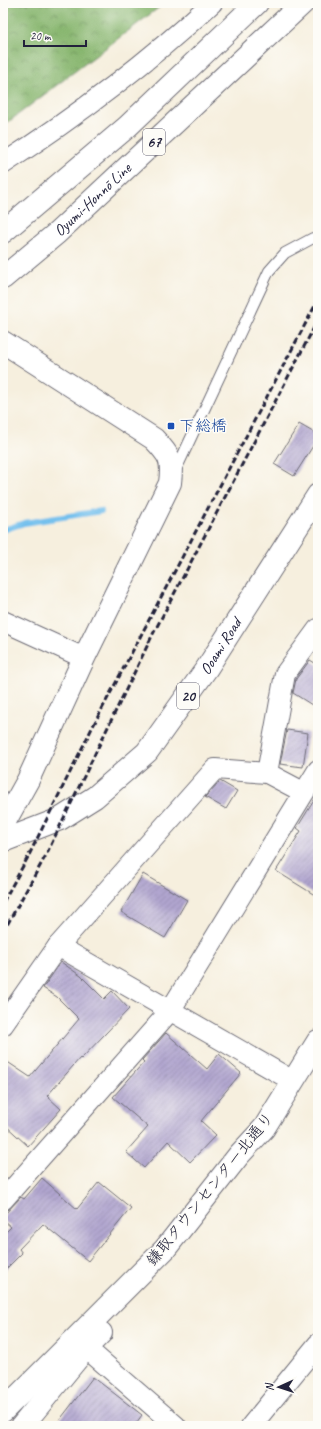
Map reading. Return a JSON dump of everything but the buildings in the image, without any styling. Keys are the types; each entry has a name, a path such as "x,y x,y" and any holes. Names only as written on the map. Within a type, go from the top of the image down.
{"street":[{"path":"3,164 50,134 119,83 212,3"},
{"name":"Oyumi-Honnō Line","path":"3,232 127,127 257,3"},
{"name":"Oyumi-Honnō Line","path":"3,278 57,232 302,3"},
{"path":"3,342 154,439 169,455 172,466 170,483 84,658 28,780 3,825"},
{"name":"Ooami Road","path":"3,841 60,819 95,797 147,752 207,668 318,495"},
{"path":"3,621 84,658"},
{"path":"267,772 285,674 318,629"},
{"path":"3,1025 58,946 215,768 267,772 303,792"},
{"path":"3,1200 170,1011 303,792 318,770"},
{"path":"58,946 293,1081"},
{"name":"鎌取タウンセンター北通り","path":"3,1411 165,1249 239,1155 264,1128 318,1041"},
{"path":"22,1426 86,1348 163,1271 213,1213 247,1163 264,1128"},
{"path":"251,1426 318,1344"},
{"path":"86,1348 176,1426"}],"lane":[{"path":"170,483 269,271 285,253 313,238"}],"green space":[{"path":"3,3 165,3 3,126"}],"waterway":[{"path":"3,530 24,523 101,511"}],"railway":[{"path":"3,902 28,857 93,726 318,300"},
{"path":"3,932 45,857 152,636 318,320"}],"place":[{"name":"下総橋","path":"171,426"}]}
